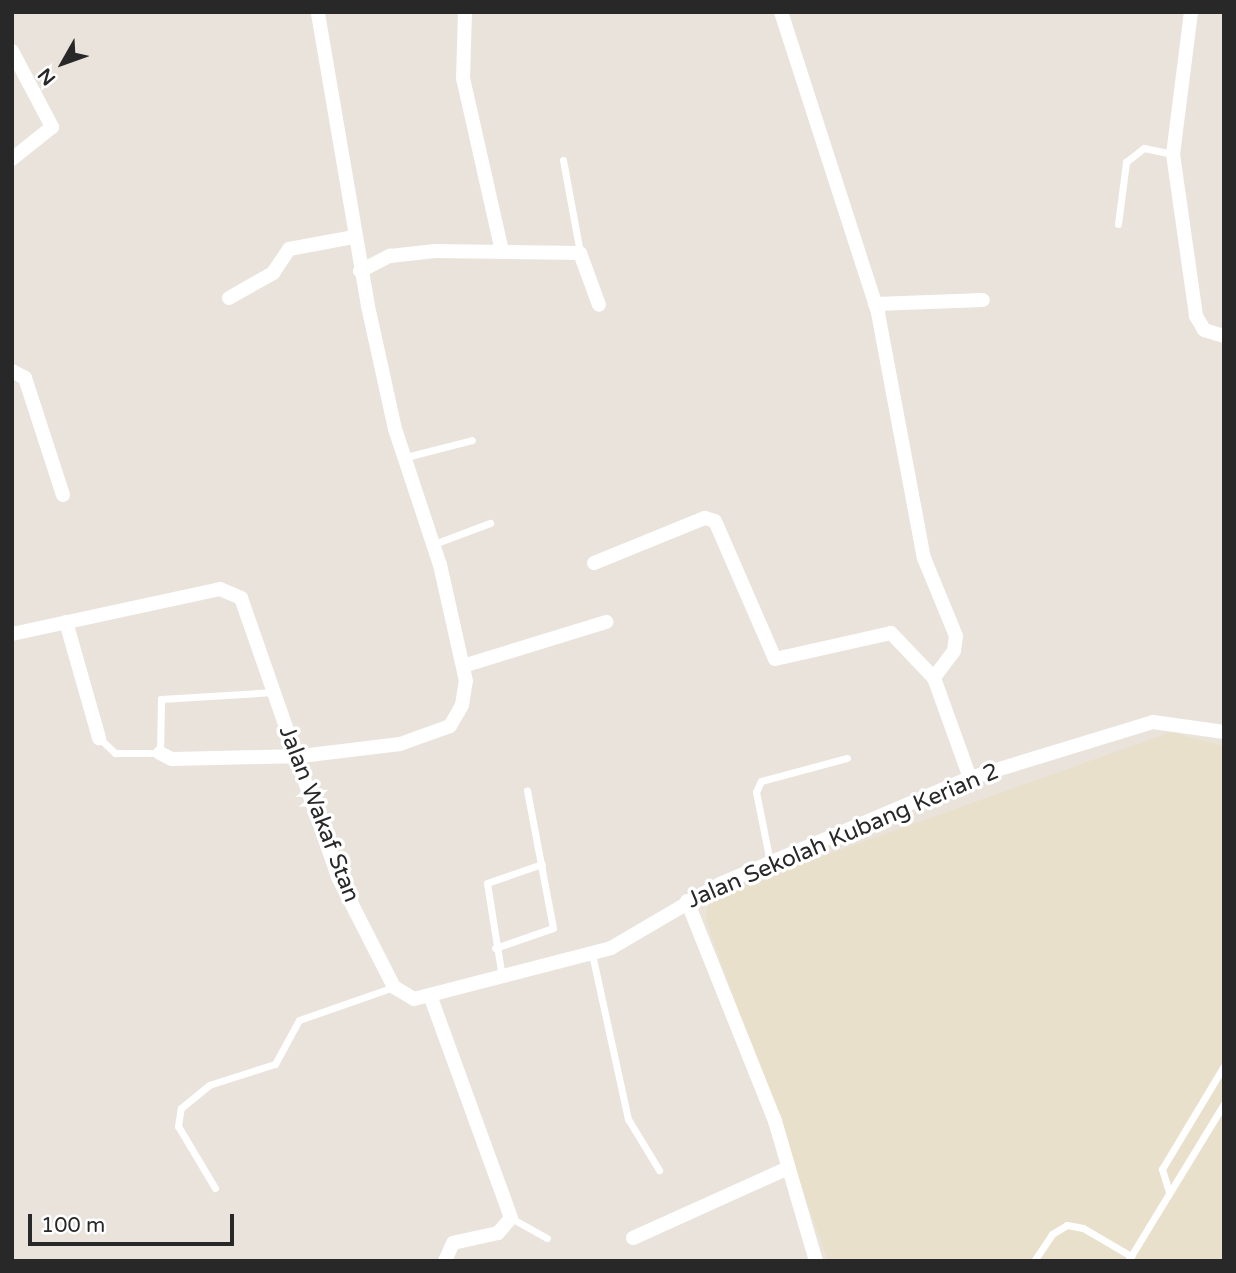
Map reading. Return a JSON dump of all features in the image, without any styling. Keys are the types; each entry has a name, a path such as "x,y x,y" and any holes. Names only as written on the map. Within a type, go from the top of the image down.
{"street":[{"path":"160,753 172,759 301,756 400,744 450,726 462,705 463,666 434,544 406,457 360,271 318,12"},
{"path":"465,12 463,78 502,251"},
{"path":"781,12 875,304 923,558 956,636 954,651 934,678"},
{"path":"1191,12 1173,154 1196,316 1205,330 1224,336"},
{"path":"12,51 52,127 41,142 12,159"},
{"path":"229,298 273,273 289,249 353,237"},
{"path":"360,271 390,256 502,251 580,253 600,305"},
{"path":"875,304 983,300"},
{"path":"12,371 25,378 63,495"},
{"path":"594,563 705,518 715,521 775,659 891,633 905,641 934,678 970,778"},
{"name":"Jalan Wakaf Stan","path":"12,634 232,590 250,610 274,692 301,756 339,879 394,987"},
{"path":"66,622 99,738"},
{"path":"463,666 606,622"},
{"name":"Jalan Sekolah Kubang Kerian 2","path":"431,998 592,954 642,934 687,901 970,778 1153,722 1224,732"},
{"path":"687,901 788,1168 816,1261"},
{"path":"394,987 414,999 431,998 511,1218 498,1233 453,1243 445,1261"},
{"path":"633,1238 788,1168"}],"lane":[{"path":"1118,224 1126,162 1144,148 1173,154"},
{"path":"563,160 580,253"},
{"path":"406,457 472,440"},
{"path":"434,544 490,523"},
{"path":"99,738 115,753 160,753 162,699 274,692"},
{"path":"770,863 756,792 761,781 847,758"},
{"path":"495,948 553,928 527,790"},
{"path":"502,978 495,948 487,883 542,864"},
{"path":"592,954 628,1119 659,1170"},
{"path":"215,1188 178,1126 181,1108 209,1085 275,1064 299,1020 394,987"},
{"path":"1169,1192 1162,1169 1224,1066"},
{"path":"1034,1261 1059,1227 1074,1225 1130,1259 1224,1104"},
{"path":"511,1218 547,1238"}],"shaded area":[{"path":"1171,732 1224,746 1224,1261 828,1261 706,921 708,897"}]}
